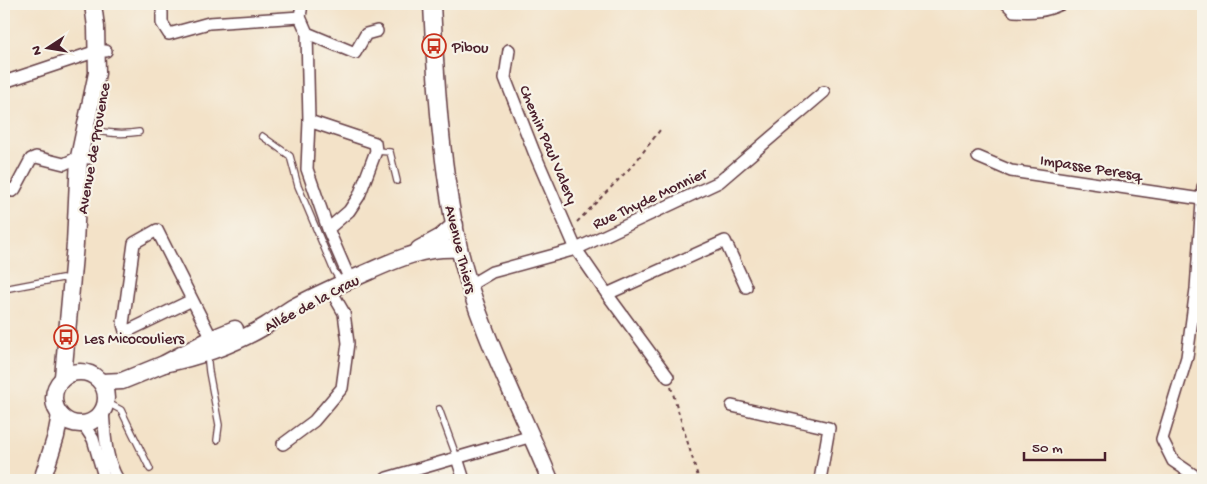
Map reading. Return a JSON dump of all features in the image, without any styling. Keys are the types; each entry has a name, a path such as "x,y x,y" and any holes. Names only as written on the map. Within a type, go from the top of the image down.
{"street":[{"name":"Avenue de Provence","path":"63,378 75,244 86,193 84,157 105,70 94,4"},
{"name":"Avenue de Provence","path":"101,51 102,4"},
{"path":"284,444 314,420 342,388 348,343 341,284 328,229 306,170 309,121 307,33 300,17 302,4"},
{"name":"Avenue Thiers","path":"432,4 440,135 459,249 470,285 502,370 550,480"},
{"path":"1007,4 1014,11 1030,12 1043,12 1061,4"},
{"path":"162,12 162,23 169,34 209,24 300,17"},
{"path":"307,33 355,53 366,34 377,31"},
{"name":"Chemin Paul Valery","path":"509,50 505,78 534,152 576,249 668,377"},
{"path":"4,82 101,51"},
{"name":"Rue Thyde Monnier","path":"470,285 492,272 576,249 719,182 824,92"},
{"path":"309,121 375,143 376,151 359,196 348,211 328,229"},
{"path":"4,187 12,191 15,189 31,159 36,158 64,164 84,157"},
{"name":"Impasse Peresq","path":"978,157 1011,171 1202,193"},
{"path":"1201,480 1173,461 1162,438 1187,357 1196,289 1202,193"},
{"path":"410,254 441,237 455,225"},
{"path":"192,300 130,330 125,330 123,324 134,242 157,230 192,300 211,347"},
{"path":"607,294 725,241 746,287"},
{"name":"Allée de la Crau","path":"122,381 211,347 263,316 291,308 410,254 445,248 459,249"},
{"path":"65,345 78,371"},
{"path":"105,480 94,439 55,408 54,392 57,384 70,373 78,371 87,372 95,376 104,387 105,448 112,470 118,480"},
{"path":"101,382 122,381"},
{"path":"42,480 56,436 72,421 91,422 98,417 122,381"},
{"path":"732,406 828,428 820,480"},
{"path":"384,480 532,436"},
{"path":"457,458 464,480"}],"lane":[{"path":"90,129 128,134 139,132"},
{"path":"262,136 290,156 298,186 341,284"},
{"path":"376,151 390,152 397,182"},
{"path":"4,289 62,278 72,280"},
{"path":"211,347 209,372 219,425 217,440"},
{"path":"105,404 121,410 150,469"},
{"path":"439,409 457,458"}],"path":[{"path":"569,231 634,164 660,130"},
{"path":"668,377 699,480"}],"place":[{"name":"Pibou","path":"434,46"},
{"name":"Les Micocouliers","path":"66,337"}]}
